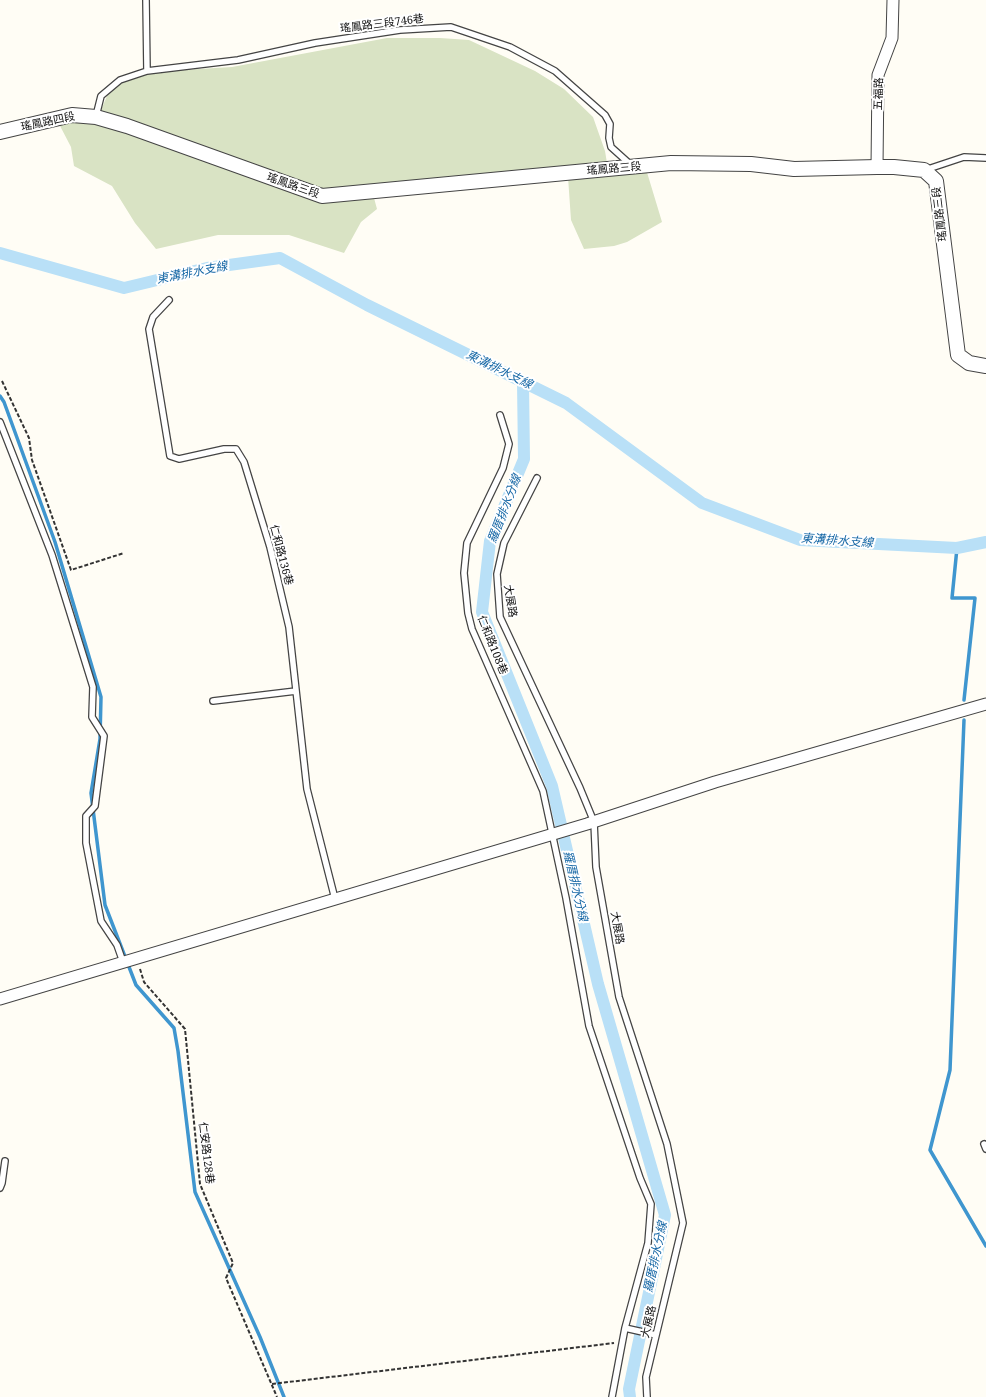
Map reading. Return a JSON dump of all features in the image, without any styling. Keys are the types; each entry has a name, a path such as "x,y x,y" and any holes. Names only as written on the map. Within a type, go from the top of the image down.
{"street":[{"name":"五福路","path":"877,167 878,75 892,38 893,0"},
{"name":"瑤鳳路四段","path":"0,132 72,115 96,116"},
{"name":"瑤鳳路三段","path":"96,116 322,196 671,163 751,164 794,170 877,167 924,170 936,181 958,355 969,363 986,366"},
{"path":"0,999 591,823 715,782 986,704"}],"lane":[{"path":"146,0 147,71"},
{"name":"瑤鳳路三段746巷","path":"96,116 101,96 120,80 147,71 238,60 315,42 400,30 451,27 510,47 555,71 605,115 610,124 609,138 611,147 633,167"},
{"path":"924,170 964,157 986,158"},
{"name":"仁和路136巷","path":"169,300 153,317 149,329 170,456 179,459 224,448 236,448 244,462 270,547 289,628 307,789 335,899"},
{"name":"仁和路108巷","path":"500,415 508,444 503,468 467,543 464,573 468,613 472,629 543,791 566,898 589,1026 640,1178 651,1204 648,1243 625,1328 612,1397"},
{"path":"0,422 52,555 93,687 92,717 104,736 96,806 86,816 86,843 101,921 117,945 130,960"},
{"name":"大展路","path":"537,478 504,543 497,574 500,617 580,788 591,823 596,867 619,997 667,1144 683,1223 646,1377 647,1397"},
{"path":"213,701 296,691"},
{"path":"0,1188 5,1161"},
{"path":"625,1328 656,1335"}],"path":[{"path":"2,380 29,438 32,460 71,570 124,553"},
{"name":"仁安路128巷","path":"130,960 144,982 185,1029 200,1184 233,1262 226,1278 277,1397"},
{"path":"272,1384 623,1342"}],"green space":[{"path":"387,38 440,38 469,40 535,71 564,89 593,117 605,151 607,163 333,191 311,189 102,112 101,110 107,96 120,83 149,72 232,67"},
{"path":"93,121 127,130 247,176 321,200 374,198 377,209 361,222 344,253 289,235 218,235 156,249 135,223 112,186 74,166 71,147 58,122"},
{"path":"646,169 662,222 627,242 614,246 584,249 571,220 568,177"}],"waterway":[{"name":"東溝排水支線","path":"0,253 124,288 207,268 280,258 367,305 566,403 702,503 800,540 957,548 986,542"},
{"name":"羅厝排水分線","path":"523,382 524,459 490,541 482,612 552,786 598,984 665,1215 629,1389 630,1397"},
{"path":"0,396 4,402 55,542 101,697 100,739 91,793 105,905 136,985 174,1028 195,1192 260,1337 284,1397"},
{"path":"957,548 952,598 975,598 964,700"},
{"path":"964,720 950,1070 930,1150 986,1246"}]}
